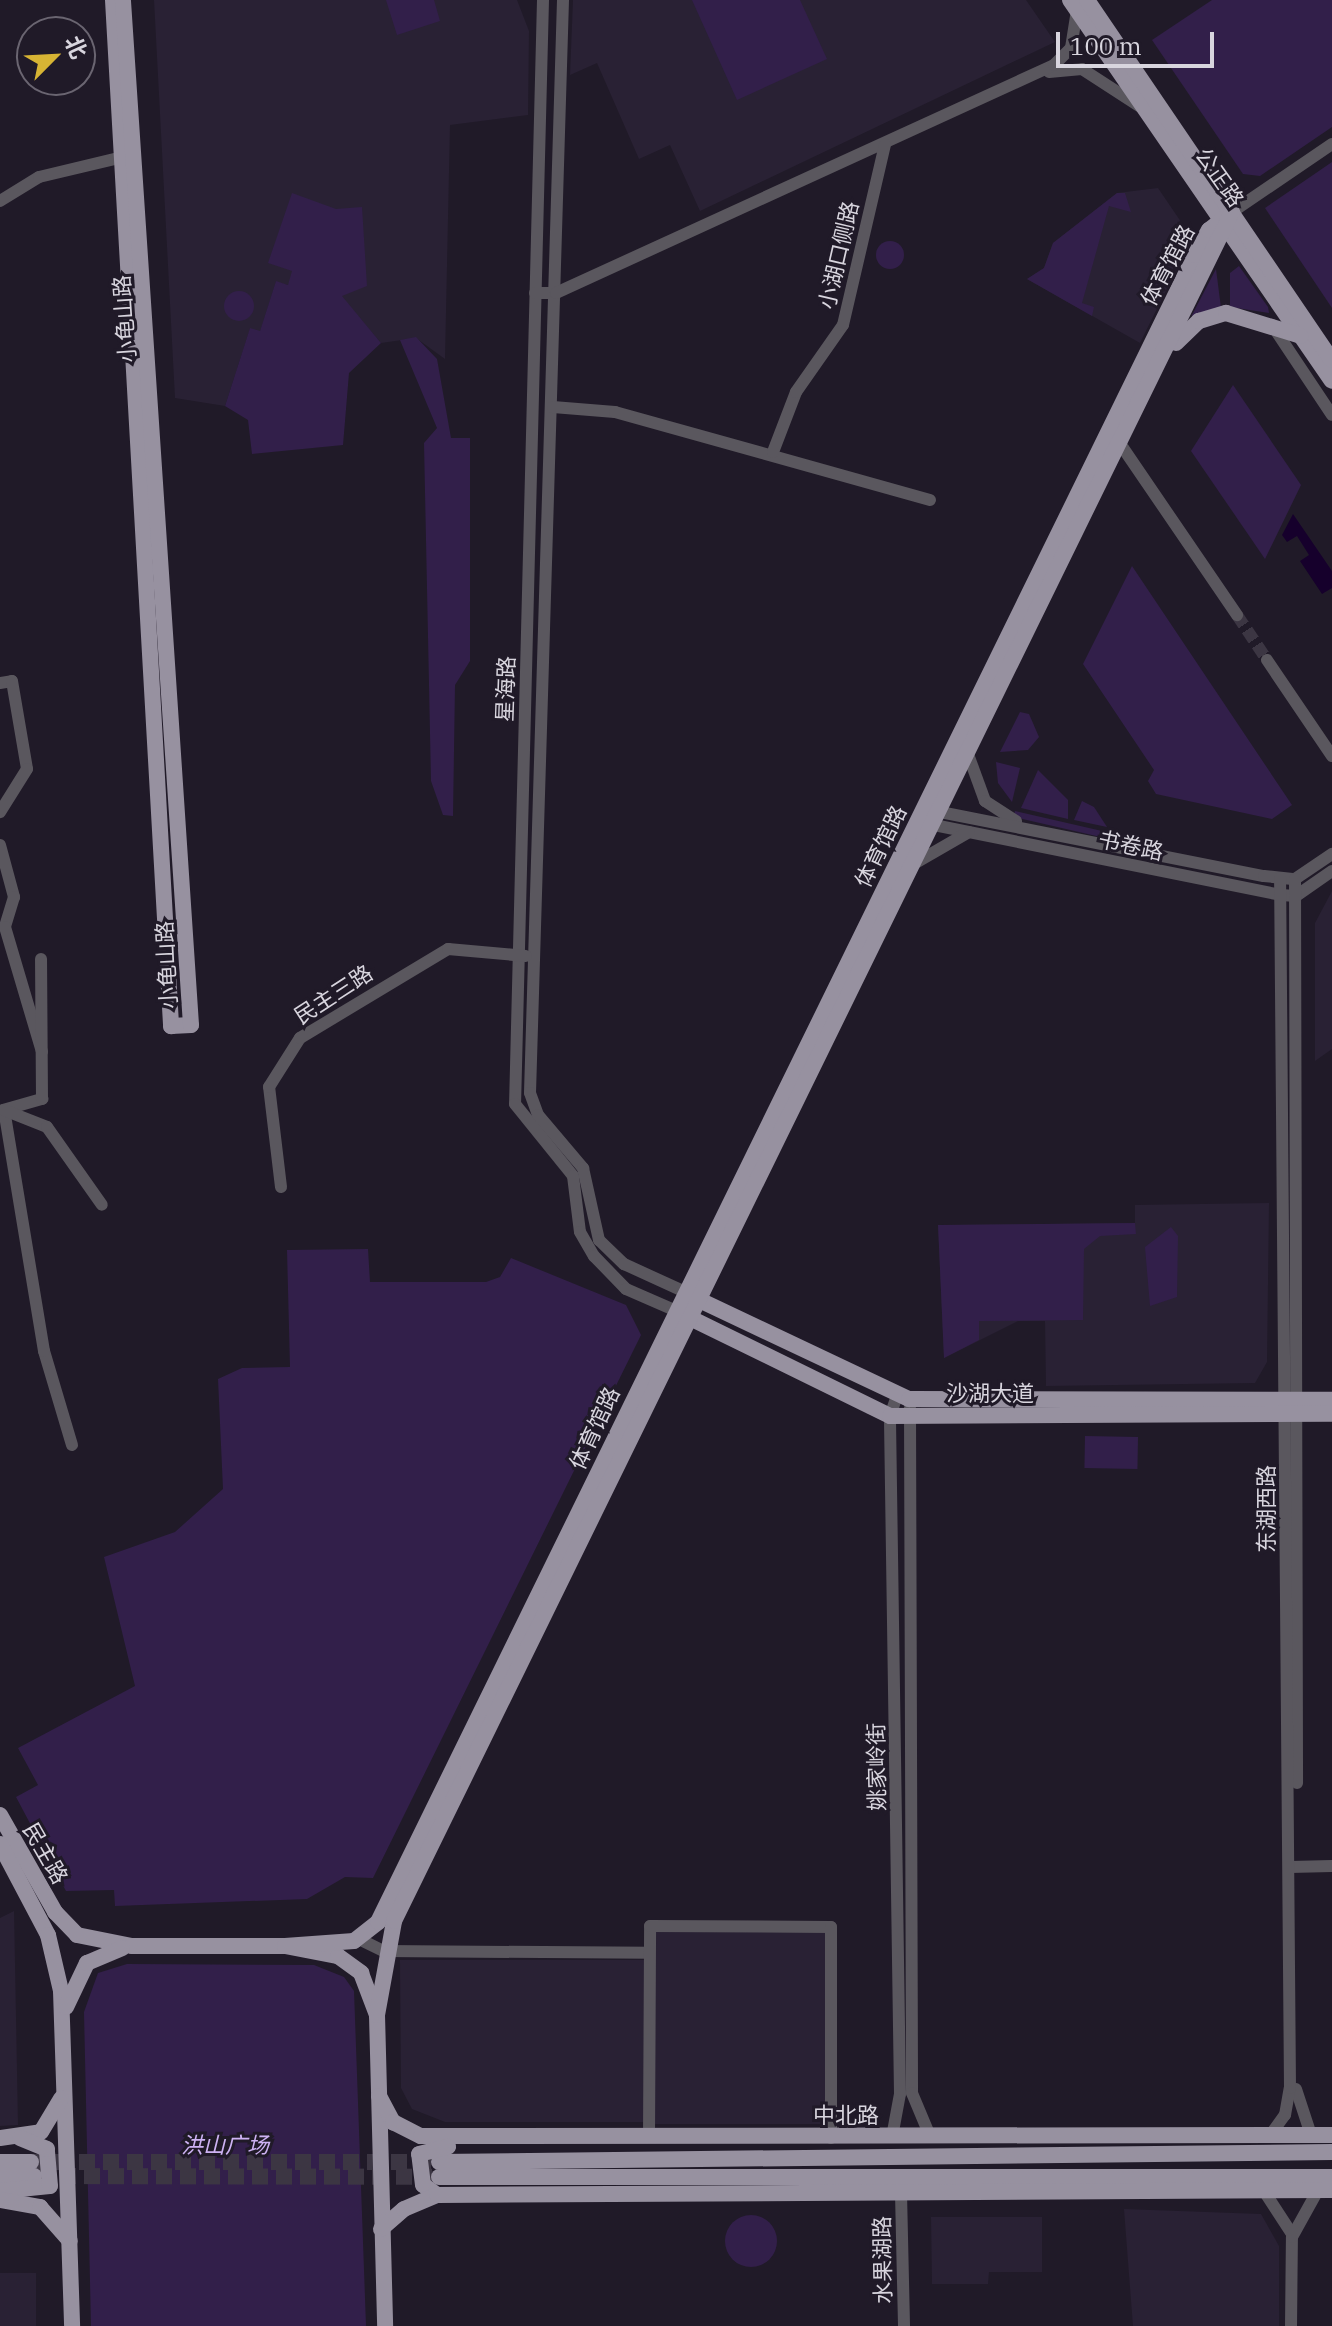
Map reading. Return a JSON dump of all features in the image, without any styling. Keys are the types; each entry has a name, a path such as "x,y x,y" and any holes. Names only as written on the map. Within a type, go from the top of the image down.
{"main road":[{"name":"小龟山路","path":"113,0 128,156 173,660 191,1025 171,1026 128,156 123,0"},
{"name":"公正路","path":"1078,3 1149,114 1332,360"},
{"name":"公正路","path":"1078,3 1227,220 1332,381"},
{"name":"体育馆路","path":"377,2015 384,1951 939,819 1227,220"},
{"name":"体育馆路","path":"359,1939 384,1910 683,1291 1195,255 1227,220"},
{"path":"1168,348 1214,315 1271,323 1301,336"},
{"name":"沙湖大道","path":"683,1291 905,1404 1291,1407 1332,1414"},
{"name":"沙湖大道","path":"674,1310 890,1416 905,1404"},
{"name":"沙湖大道","path":"1291,1407 1332,1400"},
{"name":"民主路","path":"0,1815 48,1916"},
{"name":"民主路","path":"0,1844 48,1916"},
{"path":"48,1916 77,1935 132,1946 285,1946 359,1939"},
{"path":"48,1916 63,2019 72,2326"},
{"path":"63,2019 81,1969 99,1955 132,1946"},
{"path":"285,1946 350,1961 366,1980 377,2015 385,2326"},
{"path":"20,2138 52,2122 65,2086"},
{"name":"中北路","path":"379,2096 407,2132 478,2136 831,2138 1332,2135"},
{"path":"1092,2154 1165,2135"},
{"path":"437,2195 423,2185 420,2152 461,2147 478,2136"},
{"path":"705,2137 803,2166"},
{"path":"0,2138 20,2138 47,2149 50,2186 0,2191"},
{"name":"中北路","path":"439,2169 803,2166 1092,2154 1332,2152"},
{"path":"0,2162 33,2169 0,2176"},
{"path":"719,2194 803,2166"},
{"name":"中北路","path":"803,2166 1110,2177 1332,2177"},
{"path":"1056,2193 1110,2177"},
{"path":"381,2229 404,2209 437,2195 1325,2190"},
{"path":"0,2200 46,2210 70,2242"}],"street":[{"name":"星海路","path":"543,0 515,1104 573,1176 580,1232 594,1256 626,1289 674,1310"},
{"name":"星海路","path":"563,0 534,1108 583,1168 599,1240 617,1259 683,1291"},
{"path":"535,293 556,293 1016,85 1066,57 1078,3"},
{"path":"1016,85 1076,68 1149,114"},
{"path":"1227,220 1332,144"},
{"name":"小湖口侧路","path":"773,452 796,392 843,325 885,145"},
{"path":"0,201 39,177 128,156"},
{"path":"1271,323 1332,415"},
{"path":"553,407 615,412 773,452 930,500"},
{"path":"1121,445 1237,615"},
{"path":"1267,660 1332,756"},
{"path":"0,683 12,681 27,769 0,812"},
{"path":"969,757 989,807 1029,829"},
{"name":"书卷路","path":"920,815 1029,829 1295,879"},
{"name":"书卷路","path":"939,819 969,832 1296,896"},
{"path":"917,862 969,832"},
{"path":"0,845 14,897 5,927 42,1052"},
{"path":"1295,879 1332,854"},
{"path":"1296,896 1332,871"},
{"name":"东湖西路","path":"1280,878 1291,1407"},
{"name":"东湖西路","path":"1295,879 1291,1407 1293,1867 1297,2097 1311,2135"},
{"name":"民主三路","path":"281,1187 269,1087 300,1038 448,949 537,956"},
{"path":"2,1110 42,1099 41,959"},
{"path":"2,1110 47,1127 102,1205"},
{"path":"2,1110 44,1351 72,1445"},
{"name":"姚家岭街","path":"905,1404 912,2093 930,2136"},
{"name":"姚家岭街","path":"890,1416 900,2094 892,2137"},
{"path":"1293,1867 1332,1866"},
{"name":"东湖西路","path":"1271,2134 1290,2099 1293,1867"},
{"path":"649,2136 650,1926 831,1927 831,2138"},
{"path":"359,1939 384,1951 649,1953"},
{"path":"1292,2237 1325,2190"},
{"path":"1264,2191 1292,2237 1291,2326"},
{"name":"水果湖路","path":"901,2193 904,2326"}],"shaded area":[{"path":"154,0 517,0 529,31 528,115 450,125 445,359 416,338 381,343 313,263 288,285 276,282 260,332 250,329 225,406 175,398"},
{"path":"573,0 1026,0 1055,42 700,211 670,145 639,159 597,63 570,75"},
{"path":"1158,188 1192,238 1140,343 1027,279 1044,268 1053,243 1117,193"},
{"path":"1293,514 1332,571 1332,588 1322,594 1300,561 1309,555 1297,536 1287,542 1282,535"},
{"path":"1332,891 1332,1049 1315,1061 1315,923"},
{"path":"1269,1203 1267,1362 1255,1383 1046,1386 1045,1321 1018,1321 944,1358 938,1225 1135,1223 1135,1205"},
{"path":"14,1911 18,2125 0,2126 0,1918"},
{"path":"655,1930 828,1930 828,2124 655,2124"},
{"path":"400,1960 645,1960 645,2122 445,2122 412,2109 401,2088"},
{"path":"1124,2209 1261,2214 1279,2246 1279,2326 1133,2326"},
{"path":"931,2217 1042,2217 1042,2272 989,2272 988,2284 932,2284"},
{"path":"0,2273 36,2273 36,2326 0,2326"}],"green space":[{"path":"386,0 434,0 440,21 397,35"},
{"path":"692,0 800,0 827,59 737,100"},
{"path":"1212,0 1332,0 1332,127 1260,176 1243,174 1152,40"},
{"path":"1332,162 1332,308 1265,208"},
{"path":"292,193 336,209 362,207 367,286 342,296 381,343 349,373 343,445 252,454 248,420 225,406 250,328 260,331 276,281 288,285 292,271 268,263"},
{"path":"1117,193 1125,193 1131,212 1109,206 1082,303 1094,307 1092,316 1027,279 1044,268 1053,243"},
{"path":"890,241 900,245 904,255 900,265 890,269 880,265 876,255 880,245"},
{"path":"1239,266 1269,313 1230,307 1230,273"},
{"path":"1216,269 1221,308 1192,317 1192,315"},
{"path":"239,291 250,295 254,306 250,317 239,321 228,317 224,306 228,295"},
{"path":"416,337 437,359 451,438 470,438 470,661 455,685 453,816 443,815 431,781 424,443 437,428 400,340"},
{"path":"1233,385 1301,485 1265,559 1191,451"},
{"path":"1132,566 1292,805 1272,819 1156,794 1148,781 1154,770 1083,664"},
{"path":"1020,712 1029,714 1039,737 1028,750 1000,752"},
{"path":"996,762 1020,768 1012,802 998,783"},
{"path":"1038,770 1068,800 1068,819 1021,808"},
{"path":"1082,801 1094,807 1107,827 1074,820"},
{"path":"1015,811 1117,835 1116,840 1014,817"},
{"path":"1135,1223 1136,1234 1100,1236 1084,1249 1083,1320 979,1321 979,1340 944,1358 938,1225"},
{"path":"1171,1227 1178,1236 1177,1297 1150,1306 1145,1247"},
{"path":"368,1249 370,1282 486,1282 500,1277 511,1258 626,1305 641,1335 373,1878 345,1877 307,1899 115,1906 114,1890 66,1891 16,1797 38,1785 18,1748 135,1686 104,1557 175,1532 223,1489 218,1379 242,1368 290,1367 287,1250"},
{"path":"1085,1436 1138,1437 1137,1469 1084,1468"},
{"name":"洪山广场","path":"127,1964 314,1965 344,1977 354,1991 366,2326 91,2326 84,2012 98,1973"},
{"path":"751,2215 770,2222 777,2241 770,2260 751,2267 732,2260 725,2241 732,2222"}],"tunnel":[{"path":"1237,615 1267,660"},
{"path":"31,2162 434,2162"},
{"path":"36,2176 432,2177"}]}
